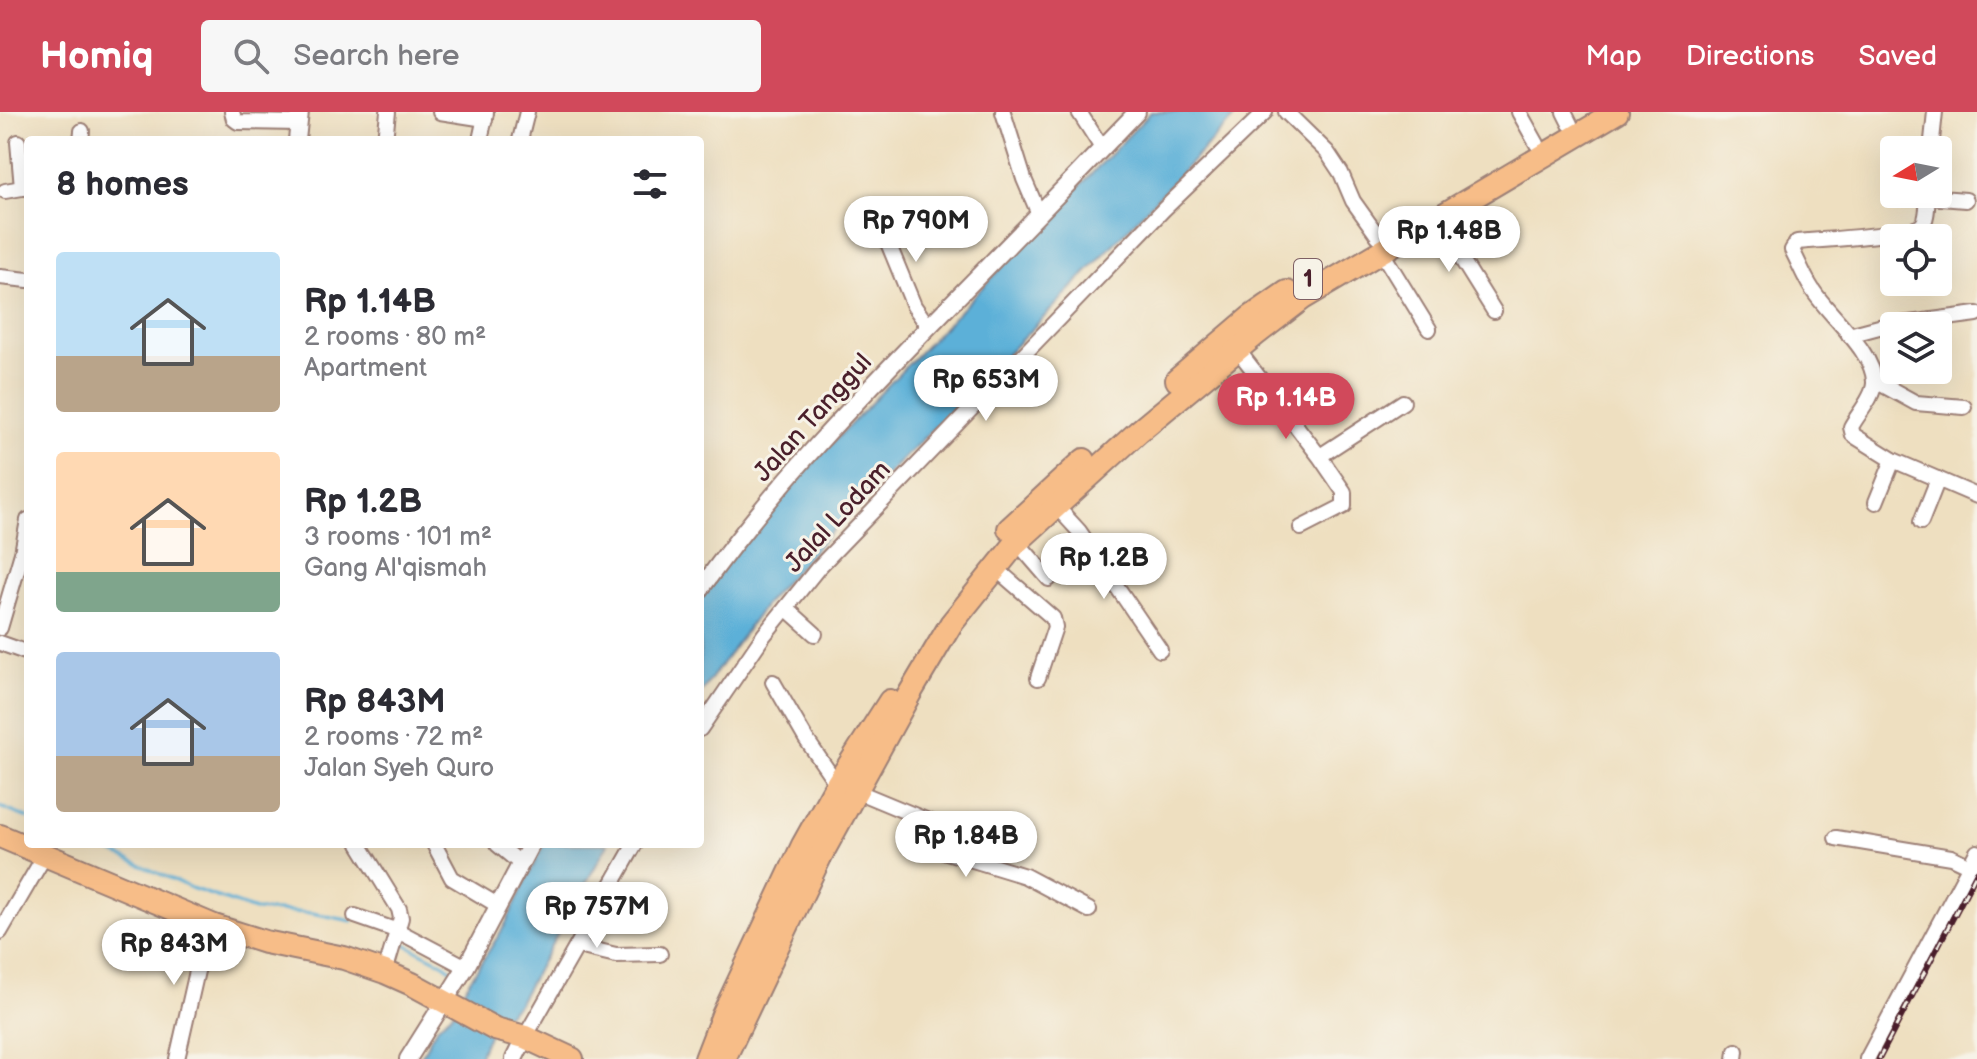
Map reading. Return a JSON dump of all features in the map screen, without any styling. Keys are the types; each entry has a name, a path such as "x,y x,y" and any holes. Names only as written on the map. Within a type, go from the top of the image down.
{"main road":[{"name":"1","path":"724,1059 820,857 847,788 940,619 1007,531 1055,496 1185,383 1251,317 1295,286 1403,230 1537,144 1567,118 1591,112"},
{"name":"1","path":"1403,230 1436,218 1617,112"},
{"name":"1","path":"1185,383 1237,349 1379,243"},
{"name":"1","path":"706,1059 723,1015 803,845 847,788 951,624 994,567 1055,496"},
{"path":"0,836 24,846"},
{"path":"28,848 214,926 265,942 344,958 385,972 546,1059"},
{"path":"511,1041 572,1059"}],"street":[{"path":"232,112 238,122 298,125"},
{"path":"385,136 388,112"},
{"path":"440,112 486,116 481,136"},
{"path":"1003,112 1024,179 1039,214"},
{"path":"1079,112 1102,148"},
{"name":"Jalan Tanggul","path":"704,585 775,493 928,326 1137,112"},
{"name":"Jalal Lodam","path":"704,723 764,635 818,568 1164,209 1265,112"},
{"path":"1286,112 1327,152 1341,173 1353,201 1429,329"},
{"path":"1519,112 1537,144"},
{"path":"1932,136 1935,112"},
{"path":"521,136 526,113"},
{"path":"18,142 24,181"},
{"path":"5,191 24,188"},
{"path":"1952,199 1966,200"},
{"path":"1926,208 1925,220 1919,227 1797,242 1792,250 1812,289 1862,350 1874,380 1873,390 1850,430 1853,435 1893,460 1977,496"},
{"path":"877,216 914,306 928,326"},
{"path":"1436,218 1494,311"},
{"path":"0,277 24,280"},
{"path":"1849,335 1879,327 1977,314"},
{"path":"1237,349 1344,492 1345,503 1336,512 1301,528"},
{"path":"1874,380 1916,403 1964,407"},
{"path":"1320,456 1403,402"},
{"path":"1876,502 1893,460"},
{"path":"1921,522 1938,479"},
{"path":"1055,496 1160,650"},
{"path":"1017,542 1049,579"},
{"path":"0,628 24,557"},
{"path":"994,567 1053,618 1055,627 1038,678"},
{"path":"786,608 815,634"},
{"path":"0,643 24,652"},
{"path":"773,682 806,739 847,788 938,825 943,851 1025,876 1089,910"},
{"path":"1836,838 1951,857 1970,866"},
{"path":"361,848 399,909 401,918 385,972"},
{"path":"436,848 452,878 499,906"},
{"path":"502,848 520,863"},
{"path":"408,1059 446,1003 529,848"},
{"path":"511,1041 578,946 633,848"},
{"path":"1867,1059 1977,852"},
{"path":"0,932 45,855"},
{"path":"355,916 462,972"},
{"path":"177,1059 197,971 214,926"},
{"path":"578,946 616,955 660,954"}],"water":[{"path":"1151,112 1239,112 1048,313 844,518 767,602 704,689 704,595 734,554 820,456"},
{"path":"542,848 606,848 518,1004 494,1028 485,1041 479,1059 420,1059 438,1026 459,1006 463,991 504,927"}],"waterway":[{"path":"0,807 24,816"},
{"path":"103,848 191,888 255,910 312,913 352,921"},
{"path":"399,941 455,972"}],"railway":[{"path":"1879,1059 1977,872"}]}
